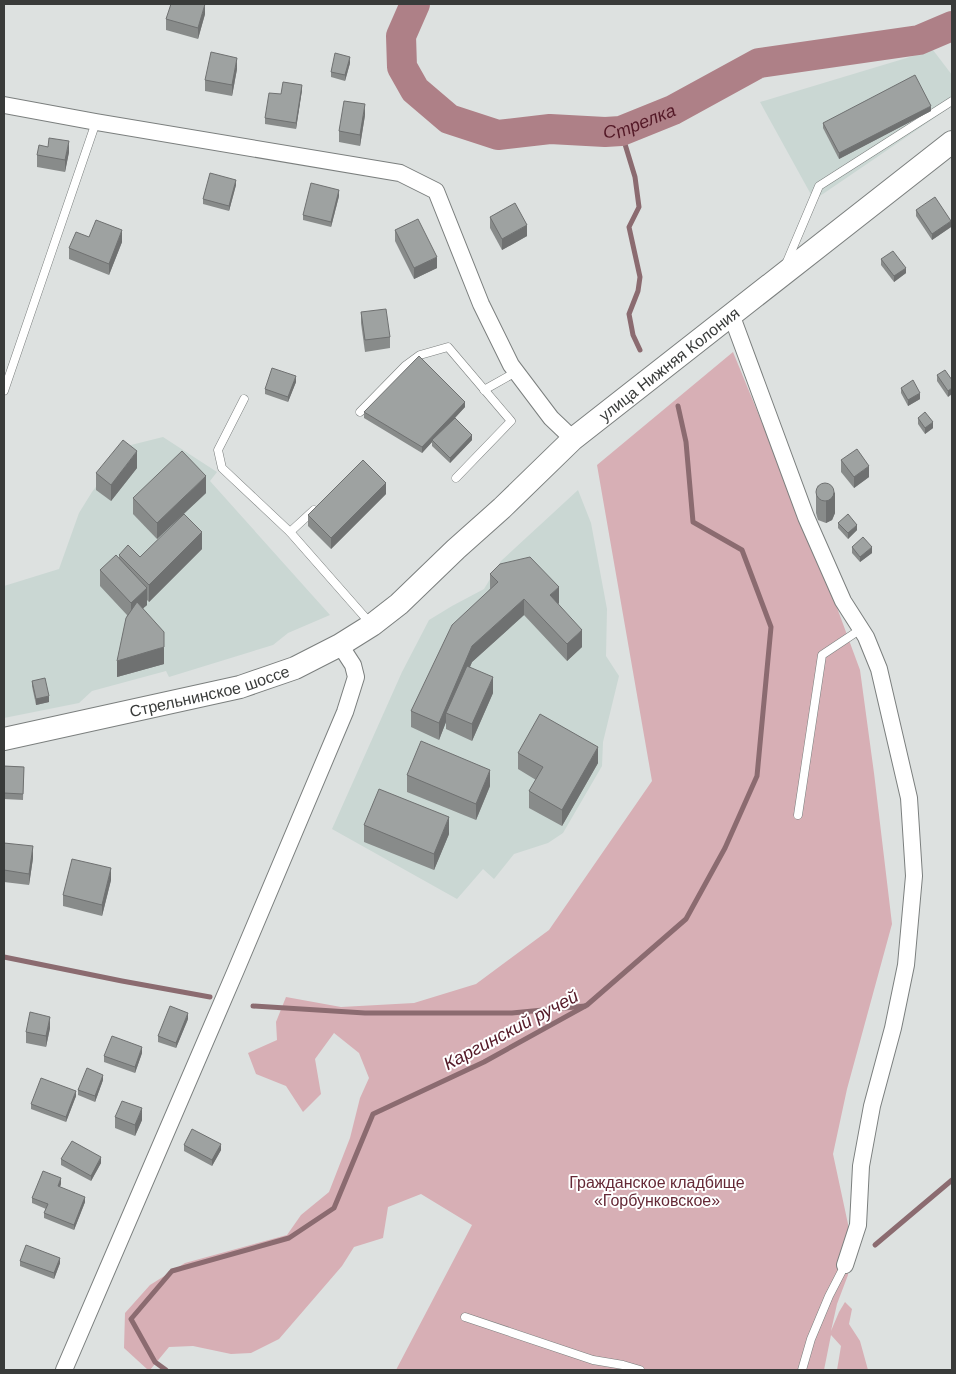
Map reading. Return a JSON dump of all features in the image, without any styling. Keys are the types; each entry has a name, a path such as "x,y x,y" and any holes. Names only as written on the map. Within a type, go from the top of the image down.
{"main road":[{"name":"улица Нижняя Колония","path":"399,604 573,439 952,142"},
{"name":"Стрельнинское шоссе","path":"4,739 240,687 295,668 340,646 399,604"}],"street":[{"path":"4,104 96,122 400,173 436,191 481,304 511,365 551,418 573,439"},
{"path":"731,314 806,517 843,601 866,637 879,669 909,798 914,876 906,965 893,1028 872,1106 861,1166 858,1225 845,1266"},
{"path":"64,1370 345,712 356,677 353,664 340,646"}],"lane":[{"path":"780,277 819,186 952,101"},
{"path":"4,391 96,122"},
{"path":"360,412 405,366 420,354 448,347 510,422 456,478"},
{"path":"484,390 516,372"},
{"path":"244,399 218,450 222,468 290,532 372,625"},
{"path":"290,532 318,506"},
{"path":"798,815 822,655 861,629"},
{"path":"802,1370 811,1339 829,1296 845,1266"},
{"path":"465,1317 593,1360 640,1370"}],"shaded area":[{"path":"933,50 952,75 952,106 814,200 760,102"},
{"path":"163,437 217,472 210,481 330,615 288,633 273,645 169,677 166,671 92,691 79,703 4,718 4,586 59,569 79,513 92,492 127,446"},
{"path":"578,490 591,523 607,609 606,656 619,676 603,742 602,766 563,833 548,843 514,854 494,879 483,869 457,899 332,829 402,672 429,620 484,589 501,561"}],"green space":[{"name":"Гражданское кладбище «Горбунковское»","path":"733,352 829,586 860,670 874,773 892,924 847,1089 833,1154 848,1224 848,1275 837,1304 831,1331 845,1302 852,1309 849,1324 860,1341 868,1370 837,1370 841,1346 831,1335 824,1370 396,1370 472,1225 421,1194 388,1207 383,1238 354,1247 342,1266 279,1339 251,1353 231,1354 193,1346 169,1347 148,1370 124,1348 125,1313 150,1285 185,1263 287,1235 301,1215 329,1192 350,1138 360,1098 369,1078 359,1053 334,1033 315,1059 321,1094 303,1112 286,1086 256,1074 248,1053 277,1040 276,1022 286,997 341,1007 414,1003 476,984 549,930 652,781 597,465"}],"building":[{"path":"171,4 205,4 198,28 166,19"},
{"path":"211,52 237,58 232,85 205,80"},
{"path":"335,53 350,57 345,75 331,72"},
{"path":"915,75 931,106 839,153 823,123"},
{"path":"283,82 302,85 296,123 265,118 269,93 281,94"},
{"path":"344,101 365,104 360,135 339,131"},
{"path":"49,138 69,141 65,160 37,155 39,145 48,147"},
{"path":"210,173 236,180 229,206 203,199"},
{"path":"311,183 339,190 331,222 303,215"},
{"path":"935,197 951,221 932,234 916,210"},
{"path":"515,203 527,225 502,239 490,217"},
{"path":"418,219 437,257 414,268 395,230"},
{"path":"96,220 122,230 109,264 69,248 76,232 89,237"},
{"path":"893,251 906,268 894,276 881,259"},
{"path":"386,309 390,337 365,340 361,312"},
{"path":"419,356 465,402 422,447 364,412"},
{"path":"272,368 296,376 288,397 265,389"},
{"path":"945,370 952,380 952,388 948,391 937,375"},
{"path":"913,380 920,393 908,400 901,388"},
{"path":"925,412 933,422 925,428 918,418"},
{"path":"455,418 472,435 450,458 432,440"},
{"path":"123,440 137,451 111,485 96,473"},
{"path":"857,449 869,466 854,477 841,460"},
{"path":"182,451 206,476 157,523 133,498"},
{"path":"363,460 386,483 331,538 308,515"},
{"path":"821,483 829,483 834,488 832,499 821,501 816,496 816,488"},
{"path":"184,514 202,532 149,585 119,555 128,545 140,557"},
{"path":"848,514 857,525 848,533 838,523"},
{"path":"863,537 872,547 860,557 852,547"},
{"path":"116,555 147,588 131,603 100,570"},
{"path":"530,557 559,587 550,595 582,630 567,644 524,599 472,646 439,723 411,711 452,625 498,582 490,574 500,564"},
{"path":"137,602 164,632 164,647 117,661 126,618"},
{"path":"467,666 493,677 472,724 446,713"},
{"path":"45,678 49,696 36,699 32,681"},
{"path":"540,714 598,747 562,810 529,791 543,767 518,753"},
{"path":"421,741 490,770 476,804 407,775"},
{"path":"4,766 24,767 23,794 4,793"},
{"path":"379,789 449,817 434,854 364,825"},
{"path":"4,843 33,846 29,874 4,870"},
{"path":"72,859 111,868 102,905 63,895"},
{"path":"170,1006 188,1013 176,1043 158,1036"},
{"path":"30,1012 50,1017 46,1036 26,1032"},
{"path":"112,1036 142,1047 135,1067 104,1056"},
{"path":"87,1068 103,1075 95,1096 78,1090"},
{"path":"41,1078 76,1091 66,1117 31,1104"},
{"path":"122,1101 142,1108 135,1125 115,1117"},
{"path":"192,1129 221,1144 212,1160 184,1145"},
{"path":"72,1141 101,1157 91,1176 61,1159"},
{"path":"43,1171 61,1178 58,1186 85,1197 74,1225 44,1213 48,1204 32,1198"},
{"path":"26,1245 60,1258 54,1273 20,1261"}],"waterway":[{"name":"Стрелка","path":"415,4 401,36 402,67 415,90 449,119 498,135 550,129 621,131 673,110 759,63 919,40 952,26"},
{"name":"Каргинский ручей","path":"621,131 635,177 639,207 629,227 640,277 638,291 629,314 633,335 640,350"},
{"name":"Каргинский ручей","path":"166,1370 155,1362 131,1319 172,1271 289,1238 334,1208 373,1114 484,1062 587,1005 686,919 725,848 757,776 771,627 742,550 693,522 686,442 678,406"},
{"path":"4,957 210,997"},
{"path":"253,1006 365,1013 512,1013 585,1006"},
{"path":"875,1245 952,1180"}]}
